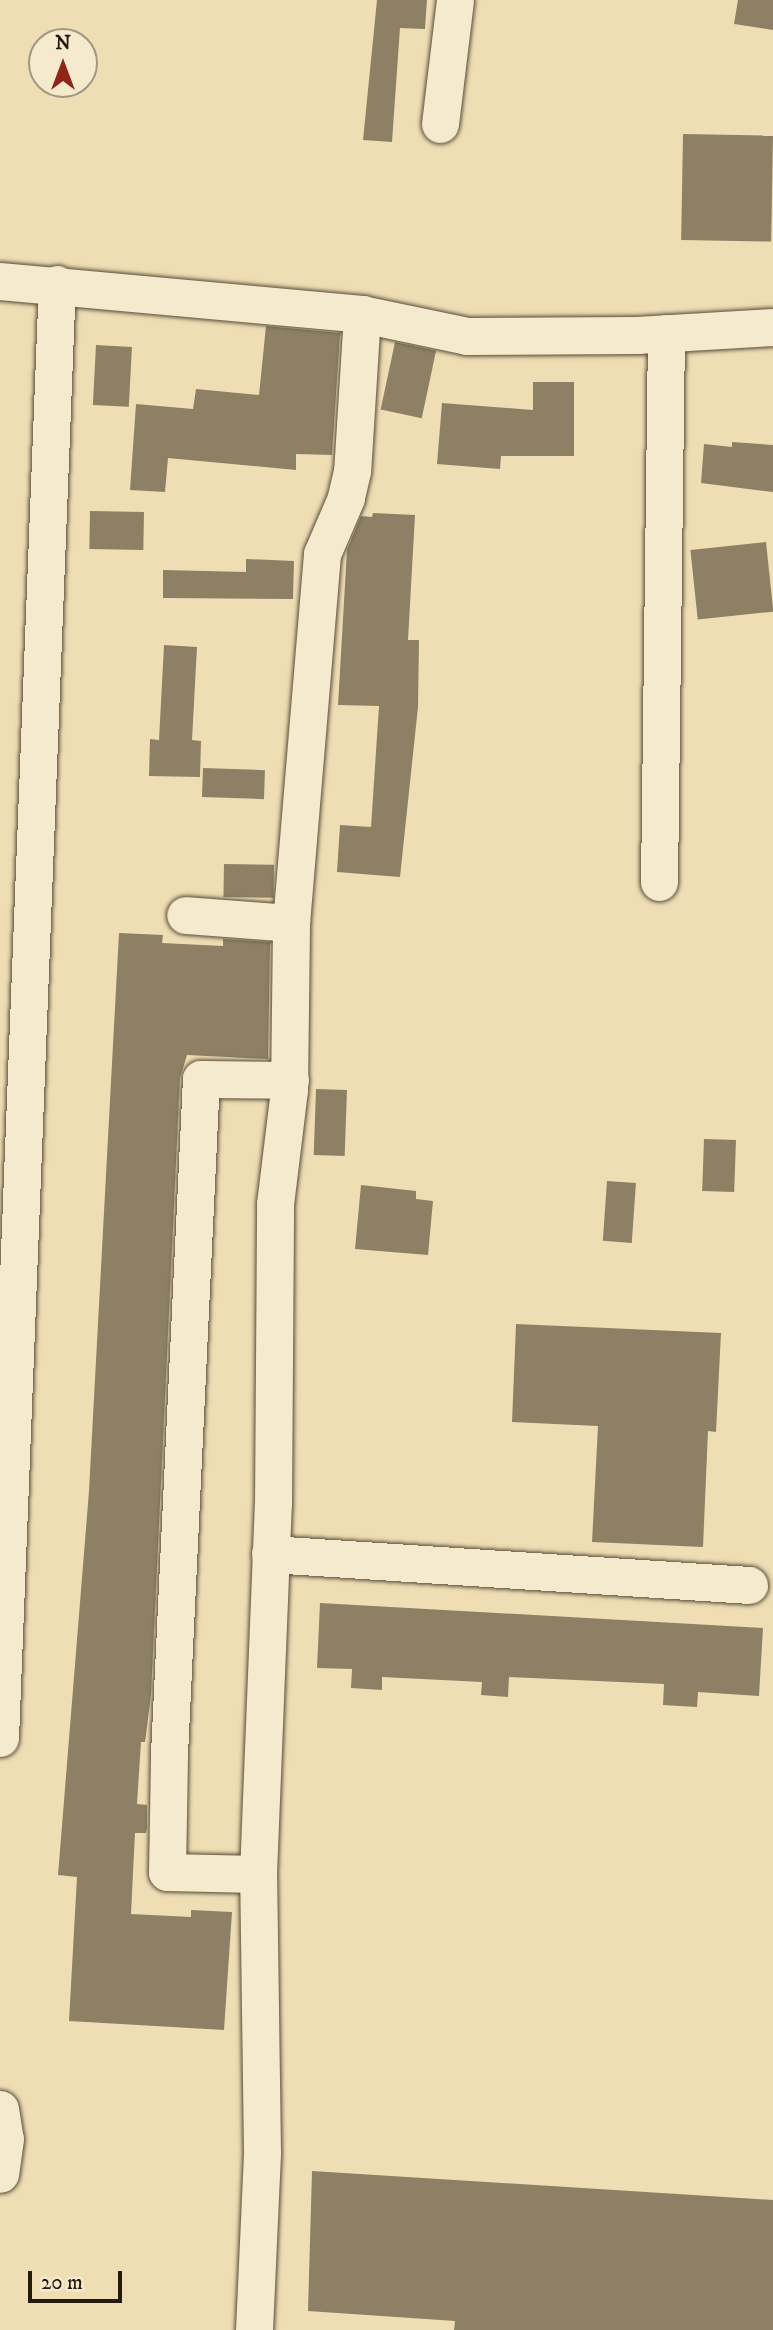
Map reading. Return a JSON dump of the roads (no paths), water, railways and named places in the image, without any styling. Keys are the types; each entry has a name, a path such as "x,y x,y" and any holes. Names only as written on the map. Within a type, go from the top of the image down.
{"street":[{"path":"440,124 455,0"},
{"path":"0,281 57,284 362,314 467,337 666,333 773,327"},
{"path":"0,1738 57,284"},
{"path":"254,2330 262,2152 258,1874 270,1554 275,1204 289,1080 291,923 322,554 346,498 352,471 362,314"},
{"path":"659,882 666,333"},
{"path":"185,915 291,923"},
{"path":"258,1874 167,1872 169,1754 201,1079 289,1080"},
{"path":"270,1554 748,1586"},
{"path":"0,2109 5,2139 0,2174"}]}
